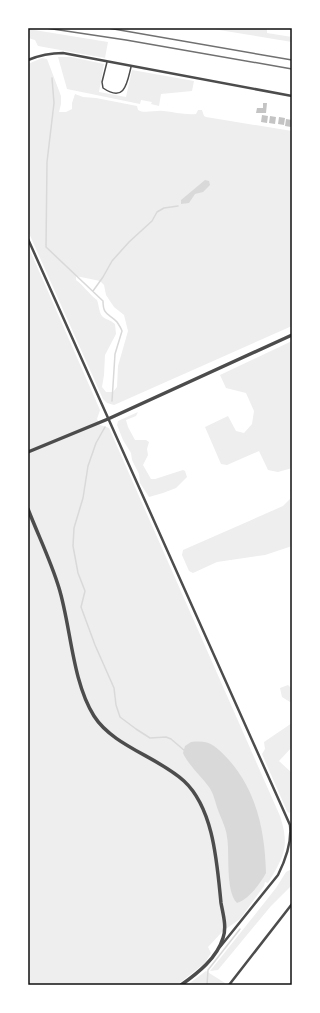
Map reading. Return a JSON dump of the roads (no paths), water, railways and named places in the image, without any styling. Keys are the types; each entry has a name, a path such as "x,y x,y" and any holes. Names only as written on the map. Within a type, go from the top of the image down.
{"street":[{"path":"28,60 39,55 55,53 292,96"},
{"path":"28,239 290,824 291,837 285,861 278,875 206,964 181,985"},
{"path":"28,452 108,419 292,334"},
{"path":"28,509 59,588 82,690 94,716 107,730 167,767 185,782 197,797 201,805 209,824 214,845 224,925 224,937 218,949"},
{"path":"229,985 292,904"}],"lane":[{"path":"107,62 102,82 103,88 117,93 123,91 126,87 131,66"}],"waterway":[{"path":"52,78 54,103 47,162 46,247 103,301 105,312 117,322 122,330 115,354 112,401"},
{"path":"93,291 112,261 129,242 152,221 157,212 164,208 178,206"},
{"path":"105,427 96,443 88,466 83,498 74,528 73,546 78,573 85,591 81,607 95,645 114,688 116,705 120,717 150,738 166,737 171,739 185,751"},
{"path":"207,985 208,970 240,929"}],"railway":[{"path":"46,28 126,40 292,69"},
{"path":"108,28 292,60"}]}
